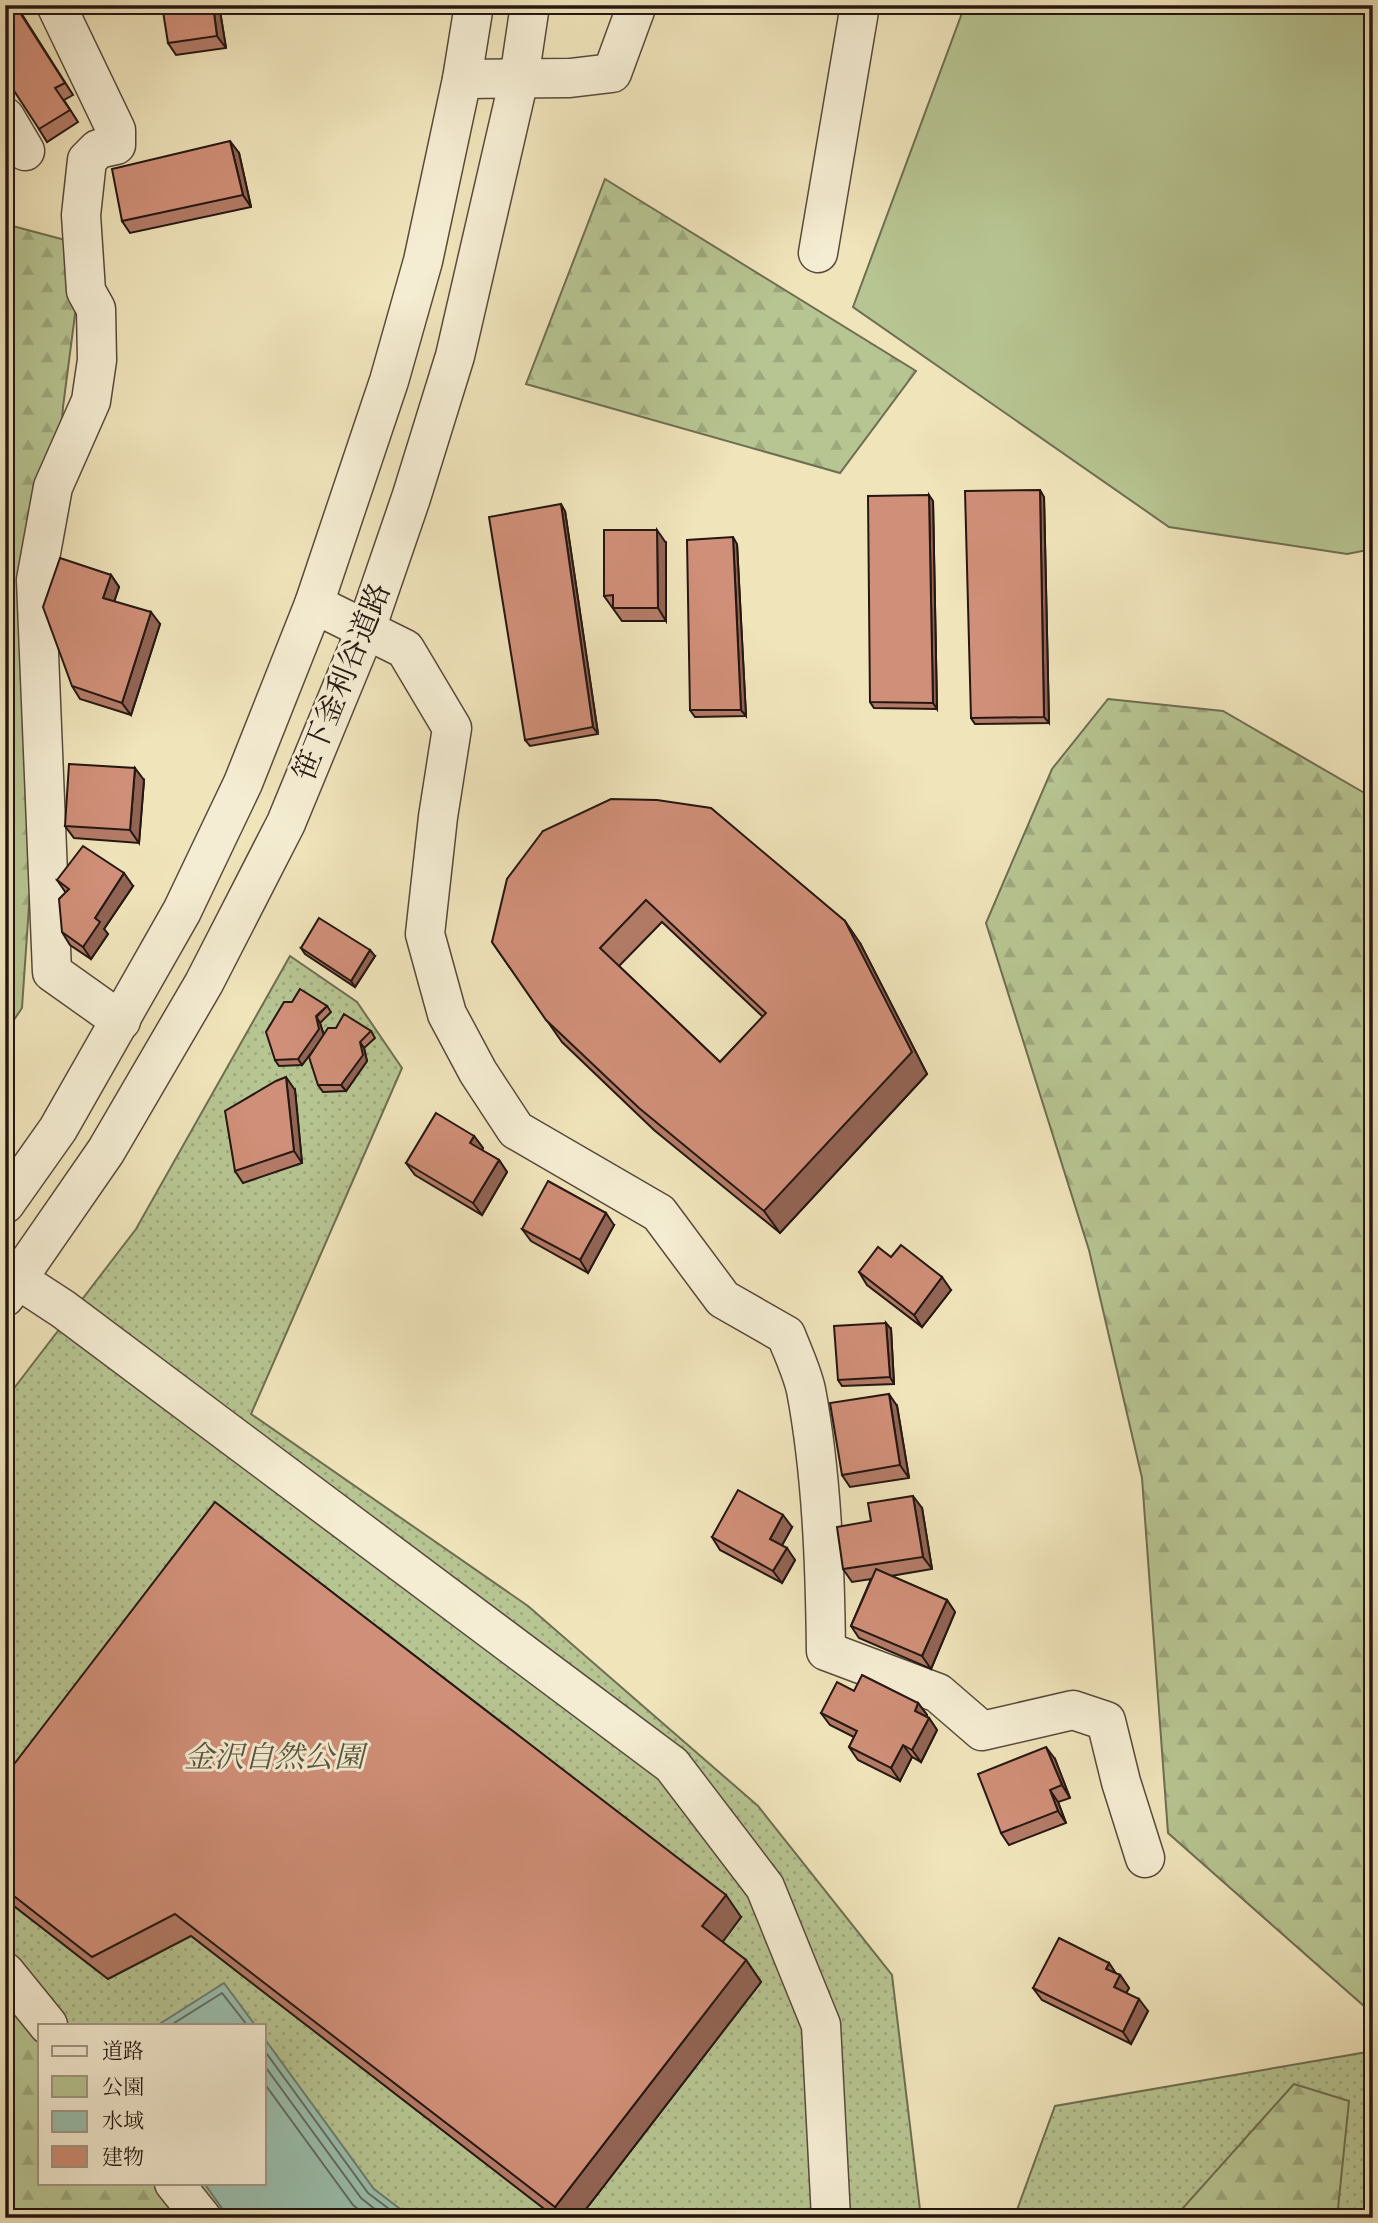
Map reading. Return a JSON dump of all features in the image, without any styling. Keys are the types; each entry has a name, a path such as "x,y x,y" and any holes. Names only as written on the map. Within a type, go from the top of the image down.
{"street":[{"path":"56,5 116,130 116,145 98,149 88,160 81,215 86,291 96,309 97,360 91,401 53,487 36,580 52,972 121,1021"},
{"name":"笹下釜利谷道路","path":"5,1204 58,1129 182,911 237,795 314,604 393,368 423,261 462,79 474,5"},
{"name":"笹下釜利谷道路","path":"10,1282 106,1151 204,983 286,823 366,629 411,498 455,356 519,79 530,5"},
{"path":"462,79 570,78 612,73 637,5"},
{"path":"818,253 860,5"},
{"path":"5,117 25,151"},
{"path":"314,604 405,649 452,728 438,817 425,934 447,1014 478,1072 516,1130 659,1213 723,1298 786,1335 806,1388 819,1491 825,1574 826,1651 938,1693 982,1731 1073,1710 1106,1721 1121,1782 1145,1858"},
{"path":"10,1282 75,1317 672,1766 765,1887 821,2025 831,2218"},
{"path":"5,1972 47,2024"},
{"path":"175,2184 202,2218"}],"green space":[{"path":"965,5 1373,5 1373,549 1347,554 1169,527 853,307"},
{"path":"605,179 916,371 840,473 526,384"},
{"path":"5,224 84,245 63,407 22,1008 5,1033"},
{"path":"1108,699 1223,711 1373,798 1373,2014 1168,1833 1142,1478 1089,1250 986,923 1052,769"},
{"name":"金沢自然公園","path":"290,956 357,1002 402,1068 251,1414 528,1606 758,1806 892,1975 921,2218 5,2218 5,1400 136,1229"},
{"path":"5,1957 38,2035 38,2184 157,2184 193,2218 5,2218"},
{"path":"1373,2051 1373,2218 1014,2218 1055,2106"},
{"path":"1294,2084 1349,2101 1337,2218 1174,2218"}],"water":[{"path":"224,1983 254,2024 160,2024"},
{"path":"266,2041 374,2189 412,2218 229,2218 205,2184 266,2184"}],"building":[{"path":"5,5 15,5 65,83 55,88 70,110 39,129 5,77"},
{"path":"162,5 213,5 217,36 168,43"},
{"path":"230,141 243,195 122,221 112,169"},
{"path":"1040,490 1044,717 971,718 965,491"},
{"path":"929,495 933,703 870,702 868,496"},
{"path":"561,504 593,727 525,740 489,517"},
{"path":"604,530 657,530 658,608 613,608 613,595 604,596"},
{"path":"733,537 741,710 690,710 687,540"},
{"path":"60,558 111,575 103,598 151,612 122,703 72,686 43,607"},
{"path":"69,764 135,768 130,830 65,826"},
{"path":"611,799 657,800 711,808 845,921 912,1052 764,1211 639,1108 546,1020 492,942 507,879 543,831","holes":["646,900 766,1013 720,1062 600,948"]},
{"path":"83,846 124,873 95,918 100,922 83,947 62,932 59,899 69,889 57,880"},
{"path":"319,918 370,950 351,981 301,948"},
{"path":"300,989 327,1006 316,1016 319,1029 298,1059 275,1060 266,1032 284,1002 292,1002"},
{"path":"344,1014 371,1031 360,1042 363,1055 341,1085 318,1085 309,1057 328,1028 336,1028"},
{"path":"286,1077 294,1151 235,1171 225,1111"},
{"path":"436,1113 474,1136 470,1143 499,1160 473,1203 406,1163"},
{"path":"548,1181 606,1213 580,1260 522,1229"},
{"path":"901,1245 942,1277 914,1315 859,1272 878,1247 891,1257"},
{"path":"886,1323 890,1377 838,1380 834,1326"},
{"path":"889,1394 900,1465 842,1475 830,1403"},
{"path":"738,1490 783,1515 770,1539 787,1548 773,1571 712,1537"},
{"path":"913,1496 923,1557 843,1569 837,1527 871,1521 868,1503"},
{"path":"215,1502 726,1895 702,1926 746,1960 555,2207 175,1914 92,1957 5,1889 5,1776"},
{"path":"876,1569 947,1600 922,1656 851,1626"},
{"path":"862,1675 918,1703 915,1711 929,1718 912,1750 903,1745 891,1768 849,1747 857,1731 821,1713 837,1682 854,1691"},
{"path":"1046,1747 1062,1785 1050,1790 1058,1811 1001,1833 978,1774"},
{"path":"1059,1938 1109,1963 1106,1969 1120,1975 1114,1987 1139,1999 1123,2032 1033,1988"}]}
